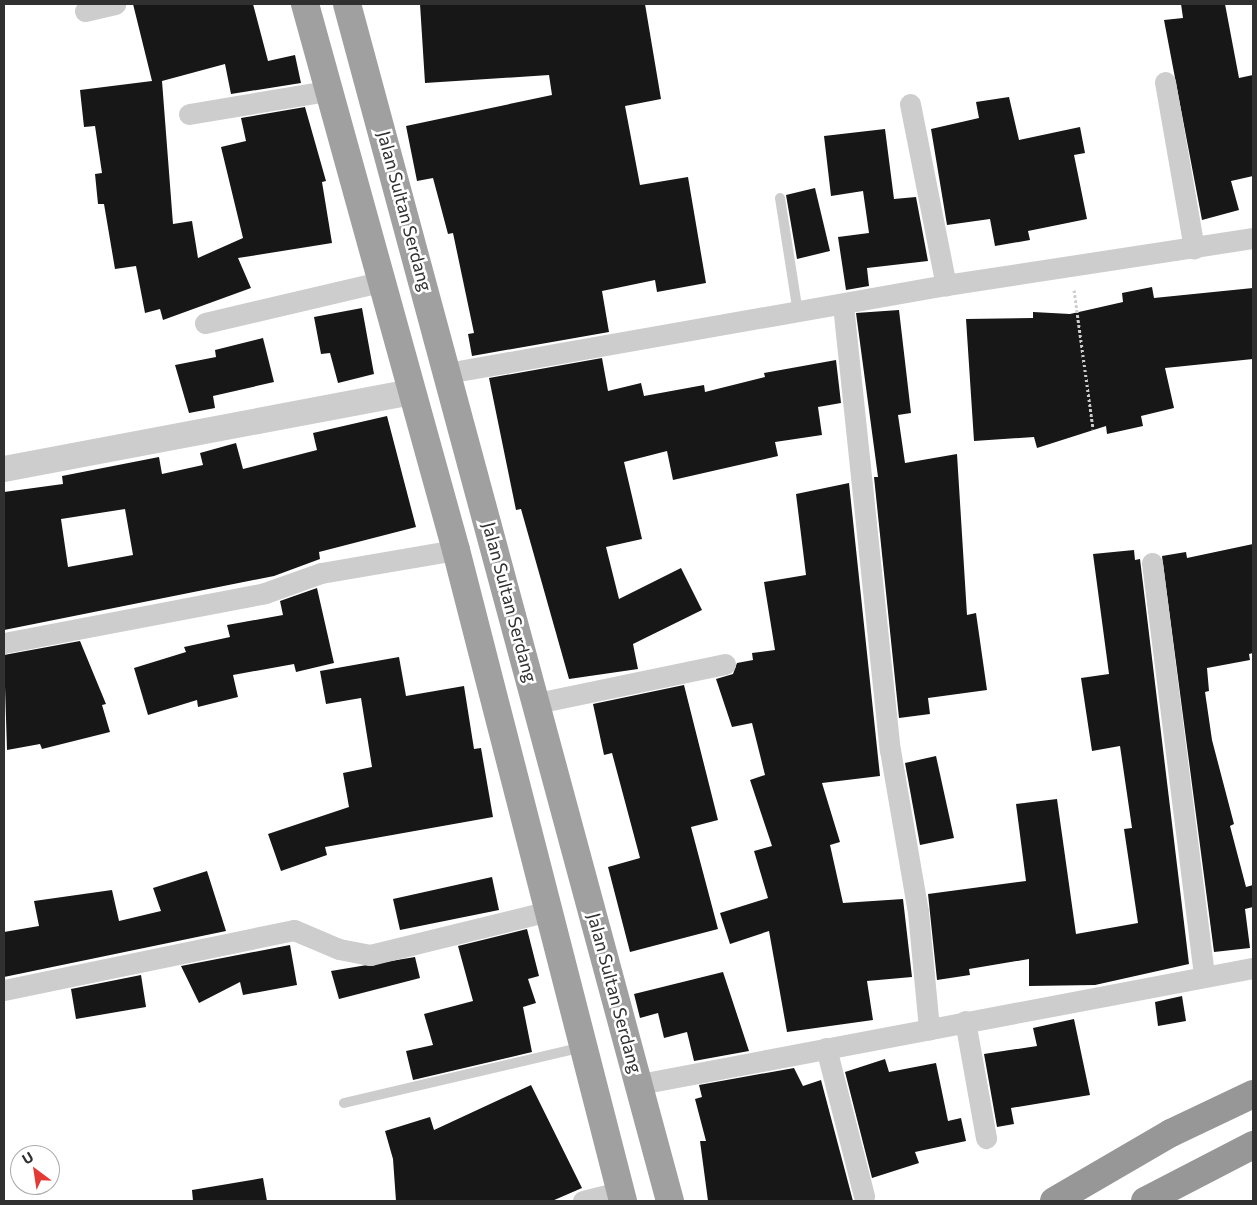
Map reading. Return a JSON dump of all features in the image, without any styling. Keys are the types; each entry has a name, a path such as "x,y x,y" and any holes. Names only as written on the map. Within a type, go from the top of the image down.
{"highway":[{"path":"305,4 332,90 456,550 621,1197"},
{"name":"Jalan Sultan Serdang","path":"347,4 538,703 670,1201"},
{"path":"1054,1201 1171,1134 1253,1094"},
{"path":"1145,1201 1253,1145"}],"street":[{"path":"85,11 115,4"},
{"path":"1165,82 1194,250"},
{"path":"189,114 332,90"},
{"path":"910,104 946,285"},
{"path":"447,373 798,313 946,285 1194,250 1253,238"},
{"path":"205,322 384,281"},
{"path":"843,305 886,712 918,912 930,1029"},
{"path":"4,468 412,392"},
{"path":"4,643 265,593 321,573 456,550"},
{"path":"1152,563 1204,976"},
{"path":"538,703 725,664"},
{"path":"4,990 294,930 348,952 370,955 549,911"},
{"path":"640,1084 1253,968"},
{"path":"965,1021 986,1138"},
{"path":"826,1048 864,1196"},
{"path":"583,1201 621,1197"}],"lane":[{"path":"780,198 798,313"},
{"path":"344,1103 583,1047"}],"path":[{"path":"1070,267 1092,429"}],"building":[{"path":"133,4 253,4 268,61 295,55 301,83 231,94 225,64 162,81 173,224 192,221 198,258 243,238 221,147 246,141 241,118 305,107 326,181 322,182 332,243 238,258 251,288 163,320 160,309 145,313 136,266 115,269 104,204 98,204 95,174 102,173 95,126 84,127 80,90 152,81"},
{"path":"420,4 645,4 661,99 625,106 640,185 688,177 706,283 657,292 655,280 602,291 609,332 472,356 468,334 474,333 453,233 448,234 433,178 417,181 406,126 552,95 549,75 425,83"},
{"path":"1181,4 1225,4 1239,78 1253,75 1253,176 1231,181 1239,210 1202,220 1164,20 1183,18"},
{"path":"1009,97 1019,140 1080,127 1085,153 1074,155 1087,219 1028,231 1030,240 995,246 990,219 947,225 931,129 979,118 976,102"},
{"path":"885,129 894,199 916,197 928,261 867,268 869,286 846,290 838,237 869,233 863,191 831,196 824,136"},
{"path":"815,188 830,251 797,259 786,195"},
{"path":"1152,287 1154,298 1253,288 1253,359 1165,368 1174,408 1141,416 1143,426 1107,434 1106,426 1037,448 1034,437 974,441 966,319 1033,318 1033,312 1070,314 1123,302 1122,293"},
{"path":"362,308 374,374 338,383 330,353 321,354 314,317"},
{"path":"899,310 911,413 898,415 905,463 957,454 967,615 976,613 987,690 928,698 930,714 899,718 874,477 878,477 856,313"},
{"path":"263,338 274,382 213,396 215,408 189,413 175,365 216,357 215,350"},
{"path":"602,358 608,391 641,383 644,396 704,385 705,392 765,377 764,373 836,360 841,403 818,407 822,435 775,442 778,456 673,480 667,451 624,462 642,539 606,547 619,599 681,568 702,610 633,644 638,669 569,679 521,509 516,510 489,378"},
{"path":"387,416 416,527 319,552 320,559 274,576 4,630 4,492 63,484 62,476 159,457 162,474 203,465 200,453 236,443 243,469 317,450 313,433","holes":["125,509 133,555 68,567 61,519"]},
{"path":"849,483 880,776 822,783 840,842 830,845 843,903 903,899 912,977 867,981 873,1020 787,1032 769,931 730,944 720,913 768,898 754,851 772,846 750,780 765,775 752,723 732,727 716,679 733,674 737,663 753,660 752,653 775,650 764,582 806,575 796,494"},
{"path":"1253,544 1253,653 1249,654 1250,660 1207,668 1209,691 1205,692 1212,740 1234,824 1230,826 1246,887 1253,885 1253,907 1245,909 1250,948 1214,952 1162,556 1186,552 1187,558"},
{"path":"1134,550 1135,560 1140,559 1189,964 1095,985 1029,986 1029,959 969,969 970,975 937,980 928,894 1026,881 1016,804 1057,799 1076,934 1138,923 1124,829 1132,828 1120,746 1092,751 1081,678 1109,674 1093,554"},
{"path":"317,588 334,663 296,672 294,664 233,675 238,697 198,707 197,700 148,715 134,668 186,652 184,647 230,637 227,625 283,615 280,601"},
{"path":"80,641 106,704 102,705 110,732 42,749 40,744 7,750 4,655"},
{"path":"399,657 406,696 464,686 474,749 481,748 493,817 325,847 327,855 281,871 268,834 349,807 343,773 372,767 361,698 326,704 320,671"},
{"path":"684,685 718,820 691,827 718,929 630,952 608,867 640,858 612,753 604,755 593,704"},
{"path":"936,756 954,838 920,845 905,763"},
{"path":"207,871 226,931 4,977 4,932 39,926 34,901 112,890 119,921 161,911 153,888"},
{"path":"492,877 499,910 400,930 393,899"},
{"path":"527,929 539,976 528,979 536,1003 523,1007 532,1052 413,1080 406,1051 433,1045 424,1014 473,1001 458,946"},
{"path":"290,945 297,985 243,995 240,982 199,1003 181,966"},
{"path":"415,957 420,978 339,999 331,971"},
{"path":"723,972 749,1051 694,1061 687,1032 664,1038 658,1013 640,1018 634,994"},
{"path":"141,975 146,1007 76,1019 71,989"},
{"path":"1182,996 1186,1021 1158,1026 1155,1002"},
{"path":"1074,1019 1090,1095 1011,1108 1014,1124 997,1127 984,1054 1037,1046 1033,1028"},
{"path":"885,1059 889,1072 936,1063 948,1121 961,1118 966,1141 915,1152 919,1163 872,1178 845,1072"},
{"path":"794,1068 803,1086 821,1080 853,1201 708,1201 700,1141 706,1141 695,1099 702,1097 699,1085"},
{"path":"531,1085 582,1188 552,1201 396,1201 393,1159 385,1131 430,1117 434,1130"},
{"path":"263,1178 267,1201 193,1201 192,1190"}]}
